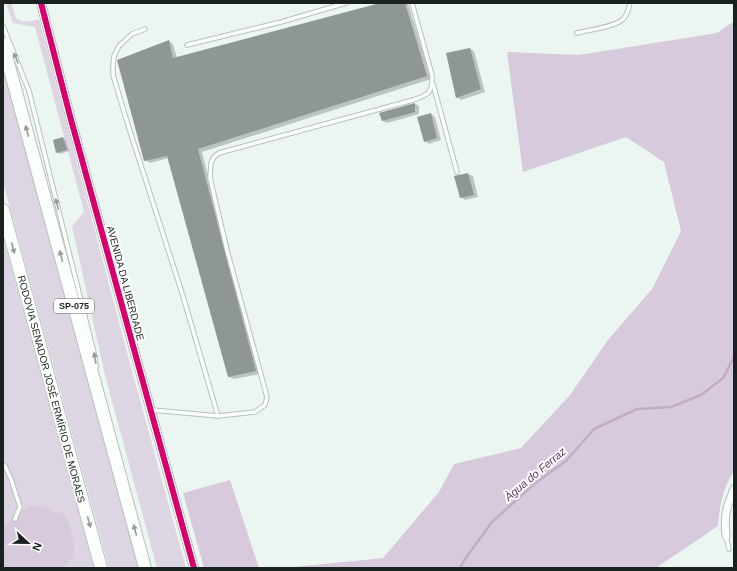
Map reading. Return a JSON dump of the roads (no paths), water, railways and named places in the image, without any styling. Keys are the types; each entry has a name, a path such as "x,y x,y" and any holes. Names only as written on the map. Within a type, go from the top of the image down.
{"highway":[{"name":"SP-075","path":"3,44 145,568"},
{"name":"RODOVIA SENADOR JOSÉ ERMÍRIO DE MORAES","path":"3,210 102,568"}],"street":[{"name":"AVENIDA DA LIBERDADE","path":"41,3 72,124 194,568"},
{"path":"726,536 726,508 734,488"}],"lane":[{"path":"187,45 281,22 346,3"},
{"path":"412,3 457,172"},
{"path":"576,32 619,22 628,11 630,3"},
{"path":"3,26 27,87 32,105 95,357 99,396"},
{"path":"145,29 132,34 119,46 114,56 113,75 183,296 218,416"},
{"path":"150,410 218,416 255,412 265,404 267,397 227,250 210,178 211,163 214,157 219,152 413,100 427,95 431,91 433,84"},
{"path":"3,465 5,466 11,479 20,507 16,520"},
{"path":"726,536 729,549"}],"waterway":[{"name":"Àgua do Ferraz","path":"460,568 492,522 534,484 566,461 594,429 637,409 671,407 701,395 723,378 734,357"}]}
